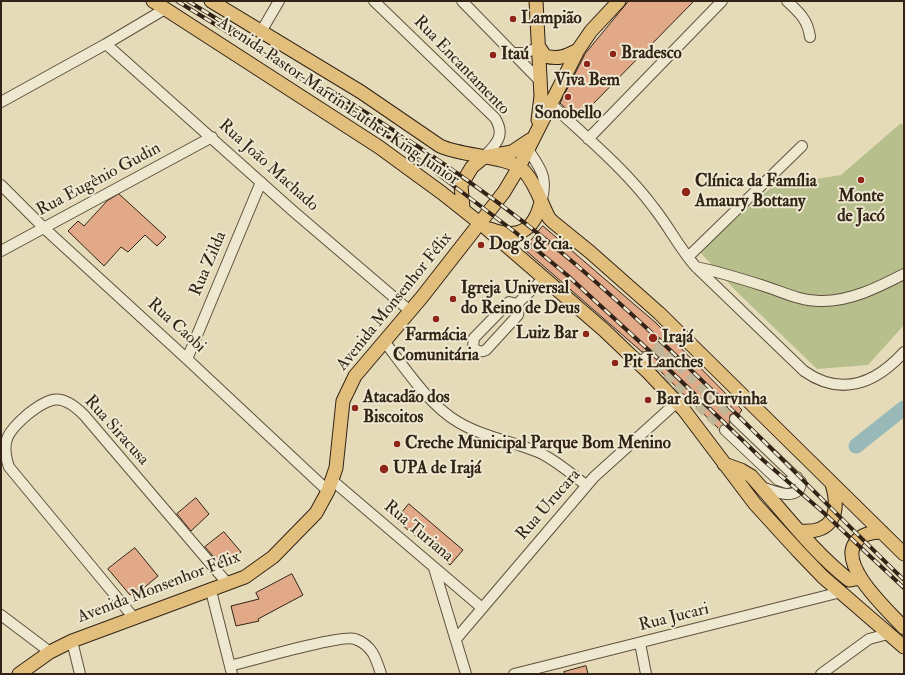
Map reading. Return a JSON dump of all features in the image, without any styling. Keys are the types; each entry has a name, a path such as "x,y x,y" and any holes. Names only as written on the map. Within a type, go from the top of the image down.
{"main road":[{"name":"Avenida Pastor Martin Luther King Junior","path":"153,1 344,124 463,208 624,348 677,402 755,504 798,552 873,621 904,647"},
{"name":"Avenida Pastor Martin Luther King Junior","path":"211,1 262,30 361,92 440,146 450,151 500,160 519,167"},
{"path":"536,1 542,52 551,104"},
{"name":"Avenida Monsenhor Félix","path":"19,674 50,652 72,641 211,591 244,577 273,557 316,513 330,486 338,455 343,401 355,376 483,226 519,167 532,138 578,50 595,26 619,1"},
{"path":"542,52 556,58 563,57 578,50"},
{"path":"463,208 461,184 472,166 484,157 512,152 532,138 541,103 540,81 542,52"},
{"path":"519,167 527,176 540,202 553,222 636,291 904,554"},
{"path":"483,226 501,234 514,234 520,232 533,222 540,202"},
{"path":"724,464 746,473 760,486 799,531 837,570 849,580 860,578"},
{"path":"799,531 816,531 822,529 829,523 836,509 835,494 832,484"},
{"path":"882,532 869,533 858,539 854,544 852,558 860,578 904,628"}],"street":[{"path":"262,30 280,1"},
{"name":"Rua Encantamento","path":"374,1 495,118 500,126 501,132 494,146 484,157"},
{"path":"462,1 513,53 528,71 540,81"},
{"path":"588,139 722,1"},
{"path":"787,1 804,17 810,37"},
{"path":"1,102 106,44 165,9"},
{"name":"Rua João Machado","path":"106,44 261,182 410,311"},
{"path":"513,53 542,52"},
{"path":"551,104 588,139 654,207 688,258 696,267 804,371 821,382 833,386 853,384 879,374 903,357"},
{"name":"Rua Eugênio Gudin","path":"1,251 212,137"},
{"path":"532,138 545,186 540,202"},
{"path":"688,258 802,146"},
{"name":"Rua Zilda","path":"187,359 261,182"},
{"name":"Rua Caobi","path":"1,186 44,228 187,359 330,486"},
{"path":"696,267 737,277 798,298 822,301 859,294 904,274"},
{"path":"517,304 544,278"},
{"path":"513,302 517,304 519,308 518,315 486,350 479,352 475,350 473,346 474,338 505,304 513,302"},
{"path":"384,341 431,400 448,416 468,428 546,456 586,485"},
{"path":"646,357 648,372"},
{"name":"Rua Siracusa","path":"134,618 10,467 5,450 12,427 44,401 53,399 66,401 75,406 228,584"},
{"name":"Rua Urucara","path":"456,639 586,485 677,402"},
{"path":"735,419 797,477 800,482 800,487 791,494 774,492 760,486"},
{"path":"725,430 778,480 787,483 797,477"},
{"name":"Rua Turiana","path":"330,486 482,608"},
{"path":"434,568 466,674"},
{"path":"211,591 231,670 349,637 368,646 373,652 381,674"},
{"name":"Rua Jucari","path":"514,674 536,671 841,592"},
{"path":"1,615 50,652"},
{"path":"869,639 873,621"},
{"path":"820,674 869,639 888,634"},
{"path":"72,641 80,674"},
{"path":"640,643 646,674"}],"green space":[{"path":"901,123 904,127 904,325 868,365 817,369 736,291 699,251 773,186 841,175"}],"building":[{"path":"629,1 694,1 592,105 584,112 580,108 573,115 560,103 585,54"},
{"path":"119,194 166,237 157,246 145,235 128,252 121,247 104,266 68,231 78,221 84,226 107,201"},
{"path":"543,226 656,323 742,410 739,414 734,413 730,415 729,425 723,424 719,429 653,364 651,353 646,351 642,352 524,249"},
{"path":"196,498 209,514 191,531 177,514"},
{"path":"409,504 463,550 450,565 396,520"},
{"path":"224,532 241,552 230,562 221,565 205,547"},
{"path":"135,548 158,576 140,591 139,589 130,595 108,569"},
{"path":"292,574 303,595 258,619 259,621 236,626 231,606 259,599 256,593"},
{"path":"586,666 588,674 565,674 564,672"}],"waterway":[{"path":"856,446 904,408"}],"tunnel":[{"path":"646,357 651,347 660,347 735,419"},
{"path":"663,349 657,360 658,366 662,372 725,430"}],"railway":[{"path":"177,1 257,50 374,126 515,232 567,275 654,355 763,460 824,513 904,588"},
{"path":"188,1 227,25"},
{"path":"328,89 392,129 454,171 485,193 574,263 659,339 903,579"}],"place":[{"name":"Lampião","path":"513,19"},
{"name":"Bradesco","path":"613,54"},
{"name":"Itaú","path":"493,55"},
{"name":"Viva Bem","path":"587,64"},
{"name":"Sonobello","path":"568,97"},
{"name":"Monte de Jacó","path":"861,180"},
{"name":"Clínica da Família Amaury Bottany","path":"686,192"},
{"name":"Dog's & cia.","path":"481,245"},
{"name":"Igreja Universal do Reino de Deus","path":"453,299"},
{"name":"Farmácia Comunitária","path":"436,319"},
{"name":"Luiz Bar","path":"586,334"},
{"name":"Irajá","path":"653,338"},
{"name":"Pit Lanches","path":"615,363"},
{"name":"Bar da Curvinha","path":"648,400"},
{"name":"Atacadão dos Biscoitos","path":"355,408"},
{"name":"Creche Municipal Parque Bom Menino","path":"397,444"},
{"name":"UPA de Irajá","path":"384,469"}]}
